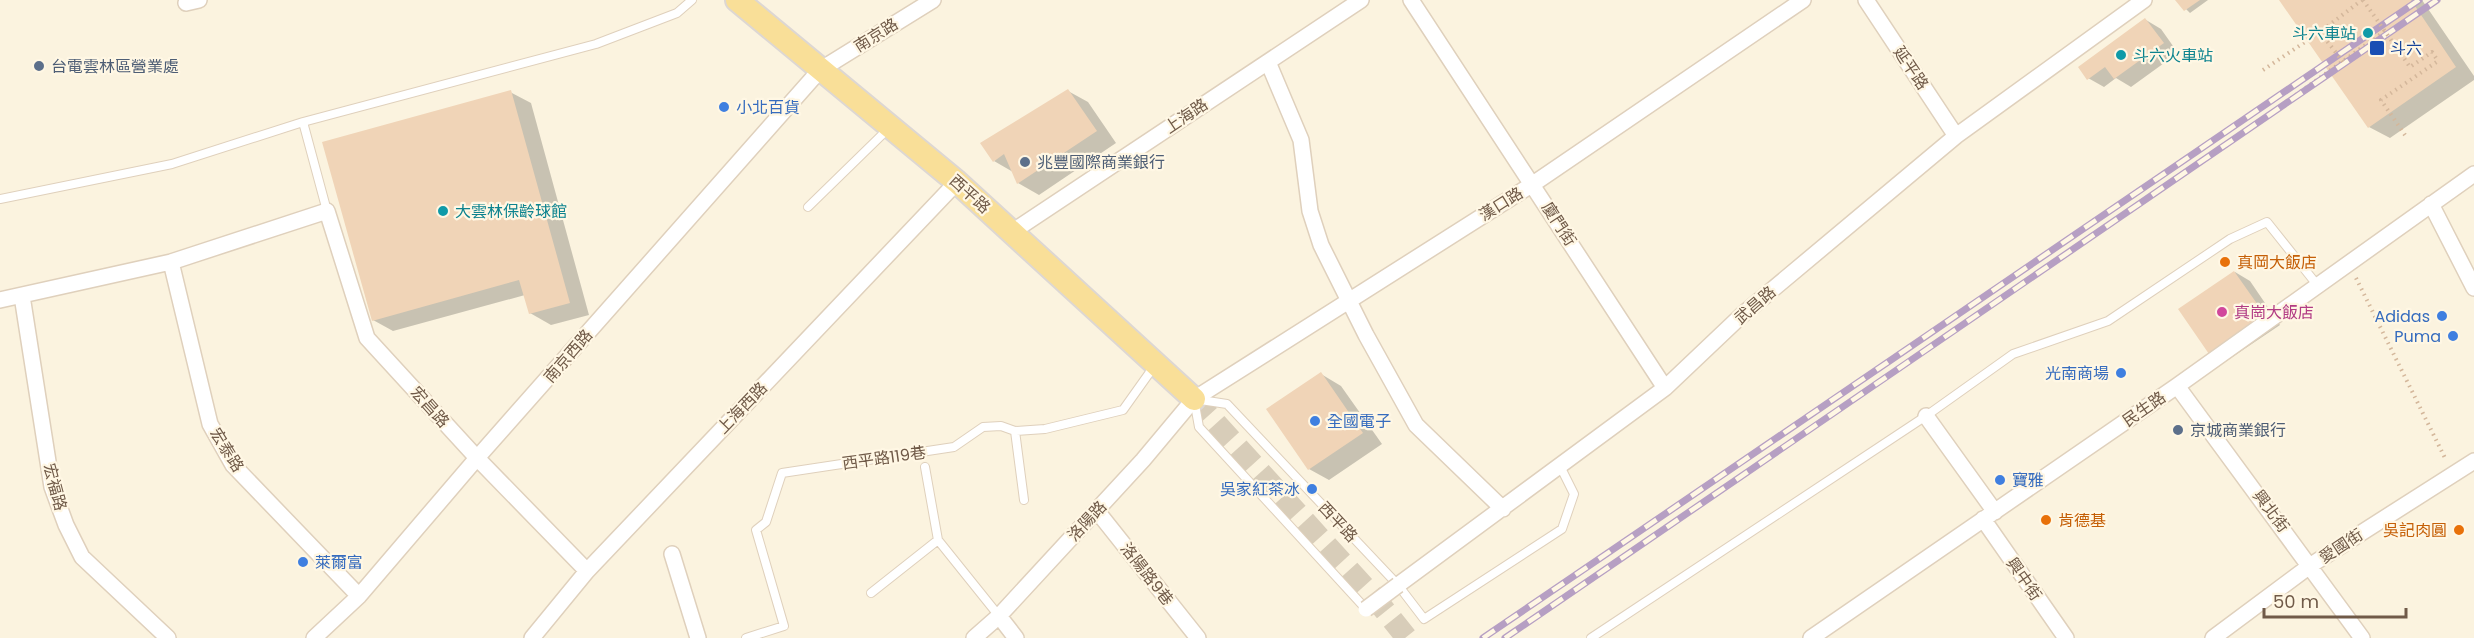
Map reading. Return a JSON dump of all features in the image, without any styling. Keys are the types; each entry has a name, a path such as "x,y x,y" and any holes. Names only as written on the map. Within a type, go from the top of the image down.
{"main road":[{"name":"西平路","path":"737,0 957,182 1194,399"}],"street":[{"name":"南京路","path":"820,70 933,0"},
{"name":"廈門街","path":"1411,0 1665,388"},
{"name":"漢口路","path":"1194,399 1533,184 1803,0"},
{"name":"延平路","path":"1866,0 1956,136"},
{"name":"武昌路","path":"1366,609 1665,388 1742,315 1956,136 2144,0"},
{"name":"上海路","path":"1012,232 1356,1"},
{"path":"1268,62 1300,140 1310,212 1321,245 1366,335 1416,425 1503,509"},
{"name":"南京西路","path":"314,638 359,596 477,458 820,70"},
{"name":"民生路","path":"1810,638 2177,386 2474,174"},
{"name":"上海西路","path":"532,638 587,571 957,182"},
{"path":"2431,204 2474,288"},
{"path":"0,300 22,297 171,262 327,210"},
{"name":"宏昌路","path":"327,210 367,338 477,458 587,571"},
{"name":"宏泰路","path":"171,262 210,424 233,465 359,596"},
{"name":"宏福路","path":"22,297 52,487 66,525 82,557 168,638"},
{"name":"興北街","path":"2177,386 2311,565 2362,638"},
{"name":"洛陽路","path":"974,638 999,616 1097,511 1194,399"},
{"name":"興中街","path":"1926,416 2066,638"},
{"name":"愛國街","path":"2213,638 2311,565 2474,460"},
{"name":"洛陽路9巷","path":"1097,511 1197,638"},
{"path":"672,554 698,638"},
{"path":"999,616 1016,638"}],"lane":[{"path":"0,199 172,164 303,122 596,44 677,13 692,0"},
{"path":"303,122 327,210"},
{"path":"808,207 891,127"},
{"path":"1591,638 1926,416 2013,354 2108,321 2230,239 2267,222 2318,286"},
{"name":"西平路119巷","path":"746,638 784,626 756,530 766,522 782,473 954,447 983,428 1001,426 1015,431 1045,429 1123,410 1156,364"},
{"path":"1194,399 1199,428 1366,609"},
{"name":"西平路","path":"1194,399 1227,404 1398,585 1424,619 1562,529 1574,494 1560,466"},
{"path":"1015,431 1024,500"},
{"path":"925,467 938,540 999,616"},
{"path":"871,593 938,540"}],"path":[{"path":"2263,70 2320,32 2362,0 2410,67 2432,52 2438,61 2381,100 2405,135"},
{"path":"2286,102 2344,63 2385,31"},
{"path":"2320,32 2344,63"},
{"path":"2349,263 2453,474"}],"building":[{"path":"2175,0 2200,0 2184,11"},
{"name":"斗六車站","path":"2279,0 2411,0 2456,67 2368,128"},
{"name":"斗六火車站","path":"2145,18 2164,43 2114,79 2105,67 2087,80 2078,67"},
{"path":"1068,89 1097,131 1017,184 1004,154 993,162 980,143"},
{"name":"大雲林保齡球館","path":"511,90 570,303 529,314 519,280 372,321 322,142"},
{"name":"真崗大飯店","path":"2234,271 2265,315 2209,354 2178,309"},
{"name":"全國電子","path":"1321,372 1363,433 1308,470 1266,409"}],"tunnel":[{"path":"1194,399 1378,602 1407,638"}],"railway":[{"path":"1483,638 2419,0"},
{"path":"1505,638 2437,0"}],"place":[{"name":"斗六車站","path":"2368,33"},
{"name":"斗六","path":"2377,48"},
{"name":"斗六火車站","path":"2121,55"},
{"name":"台電雲林區營業處","path":"39,66"},
{"name":"小北百貨","path":"724,107"},
{"name":"兆豐國際商業銀行","path":"1025,162"},
{"name":"大雲林保齡球館","path":"443,211"},
{"name":"真岡大飯店","path":"2225,262"},
{"name":"真崗大飯店","path":"2222,312"},
{"name":"Adidas","path":"2442,316"},
{"name":"Puma","path":"2453,336"},
{"name":"光南商場","path":"2121,373"},
{"name":"全國電子","path":"1315,421"},
{"name":"京城商業銀行","path":"2178,430"},
{"name":"寶雅","path":"2000,480"},
{"name":"吳家紅茶冰","path":"1312,489"},
{"name":"肯德基","path":"2046,520"},
{"name":"吳記肉圓","path":"2459,530"},
{"name":"萊爾富","path":"303,562"}]}
